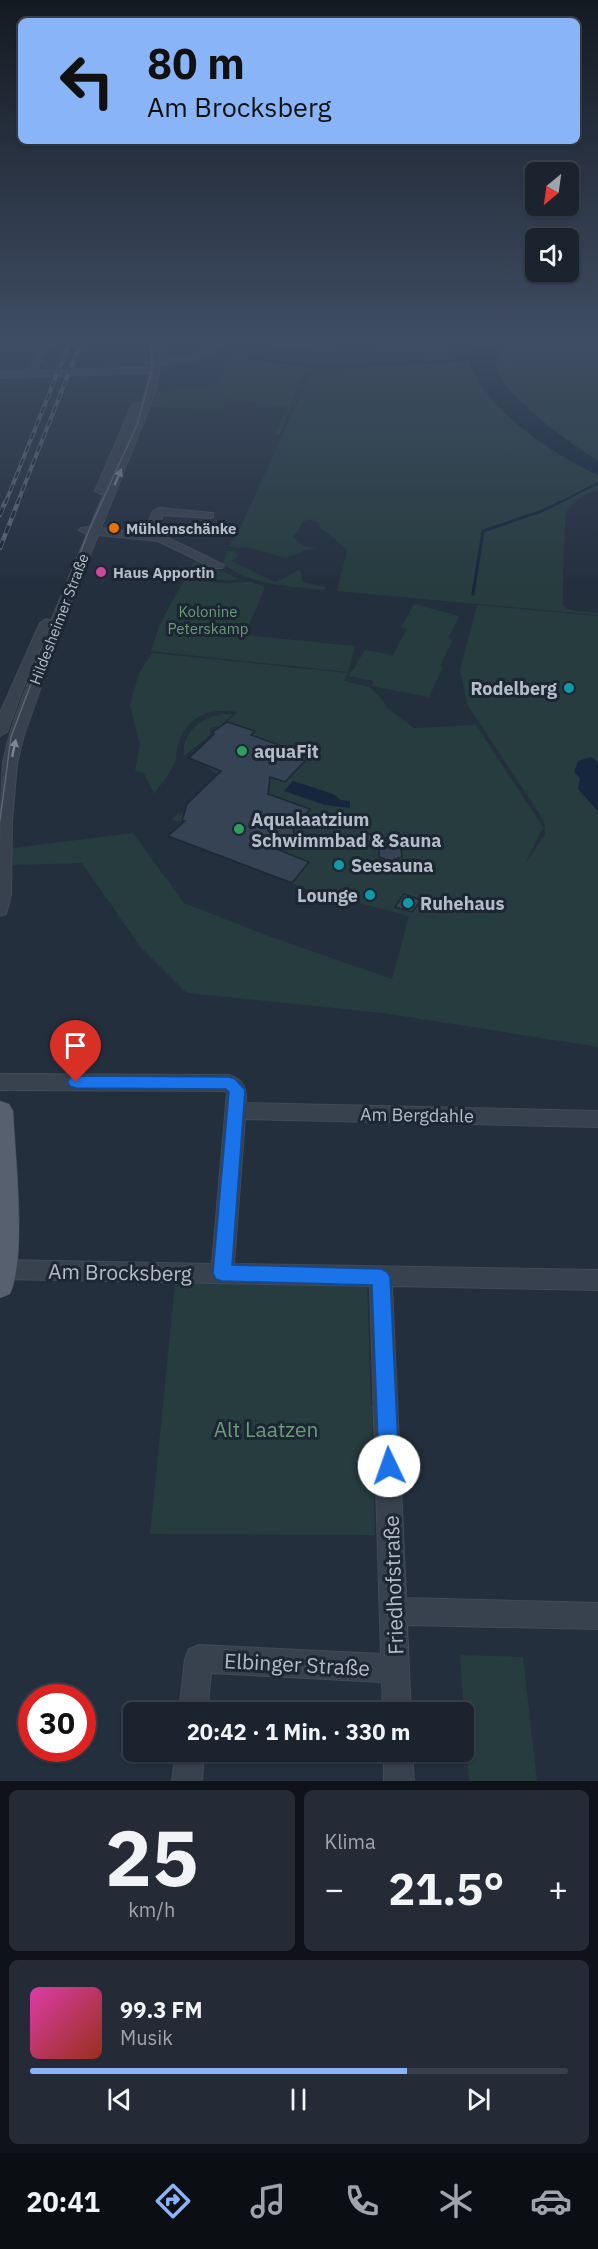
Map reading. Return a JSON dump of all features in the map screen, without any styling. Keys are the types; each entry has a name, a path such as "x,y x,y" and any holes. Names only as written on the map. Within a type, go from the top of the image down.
{"main road":[{"path":"0,1111 5,1240 1,1278"}],"street":[{"name":"Hildesheimer Straße","path":"0,910 3,895 4,821 10,764 16,738 89,530 131,420"},
{"path":"148,537 159,511 209,514"},
{"name":"Hildesheimer Straße","path":"0,732 16,688 89,530"},
{"path":"89,530 170,542 215,563 223,550"},
{"path":"0,1082 229,1083 237,1090 222,1273"},
{"name":"Am Bergdahle","path":"235,1111 598,1119"},
{"name":"Am Brocksberg","path":"1,1278 222,1273 598,1280"},
{"name":"Friedhofstraße","path":"381,1277 397,1702"},
{"path":"395,1611 598,1616"},
{"name":"Elbinger Straße","path":"194,1702 199,1659 396,1669"},
{"path":"187,1781 189,1762"},
{"path":"398,1762 399,1781"}],"green space":[{"path":"281,420 285,420 280,434 274,434"},
{"path":"290,420 513,420 560,455 598,475 598,491 581,497 567,511 563,604 567,609 598,613 598,615 337,591 347,550 320,528 319,522 312,519 302,522 299,530 292,536 302,545 317,549 306,550 286,558 246,547 229,546 242,524"},
{"path":"541,420 598,420 598,461"},
{"path":"227,551 234,551 238,557 231,561 275,582 300,570 303,582 325,587 325,590 271,584 245,576 223,563"},
{"path":"195,559 233,576 238,579 186,577"},
{"name":"Kolonine Peterskamp","path":"184,580 223,583 251,582 265,587 245,635 355,646 348,672 151,651 160,624"},
{"path":"414,604 459,616 448,639 453,640 440,666 443,667 429,697 371,686 374,681 349,676 365,650 393,655 407,629 401,627"},
{"path":"477,605 598,616 598,762 580,778 578,789 598,811 598,1047 383,1013 187,993 139,945 82,863 13,865 13,848 133,833 184,903 271,937 392,979 409,916 309,890 168,836 179,829 182,822 171,820 178,813 184,814 187,804 217,775 205,764 189,758 214,734 215,730 222,727 237,712 216,711 191,722 180,738 175,763 154,794 144,773 135,771 140,745 130,705 139,673 152,653 348,673 344,681 369,687 381,698 387,708 414,728 476,725 543,827 524,866 545,834 544,821 467,704 460,670"},
{"path":"221,714 233,714 220,726 210,728 210,735 184,756 186,740 194,728 206,719"},
{"name":"Alt Laatzen","path":"176,1273 367,1277 371,1406 386,1407 387,1427 372,1428 375,1535 150,1534"},
{"path":"460,1655 523,1657 537,1781 469,1781 468,1762 474,1762 474,1702 463,1702"}],"water":[{"path":"513,420 541,420 598,461 598,475 562,456"},
{"path":"591,757 598,762 598,811 578,789 580,778 574,772 578,761"},
{"path":"293,781 333,794 341,800 350,801 350,808 325,805 284,791"}],"building":[{"name":"Aqualaatzium Schwimmbad & Sauna","path":"227,722 255,731 251,735 290,749 285,754 305,761 285,782 270,777 268,794 310,809 293,830 294,834 290,838 269,846 309,862 292,883 168,836 185,821 182,821 187,804 221,771 189,758 214,734 213,732"},
{"path":"378,833 383,842 401,849 402,857 390,861 379,857 379,847 355,844 366,835"},
{"name":"Ruhehaus","path":"404,894 421,900 412,912 395,907"}],"waterway":[{"path":"557,504 598,483"},
{"path":"473,594 483,531 542,511 560,502"}],"tram line":[{"path":"0,820 11,737 89,530 138,420"}],"railway":[{"path":"5,504 39,420"},
{"path":"17,504 50,420"},
{"path":"0,515 5,502"},
{"path":"0,548 18,502"}],"place":[{"name":"Mühlenschänke","path":"114,528"},
{"name":"Haus Apportin","path":"101,572"},
{"name":"Rodelberg","path":"569,688"},
{"name":"aquaFit","path":"242,751"},
{"name":"Aqualaatzium Schwimmbad & Sauna","path":"239,829"},
{"name":"Seesauna","path":"339,865"},
{"name":"Lounge","path":"370,895"},
{"name":"Ruhehaus","path":"408,903"}],"route":[{"path":"76,1082 229,1083 237,1090 222,1273 381,1277 389,1466"}]}
